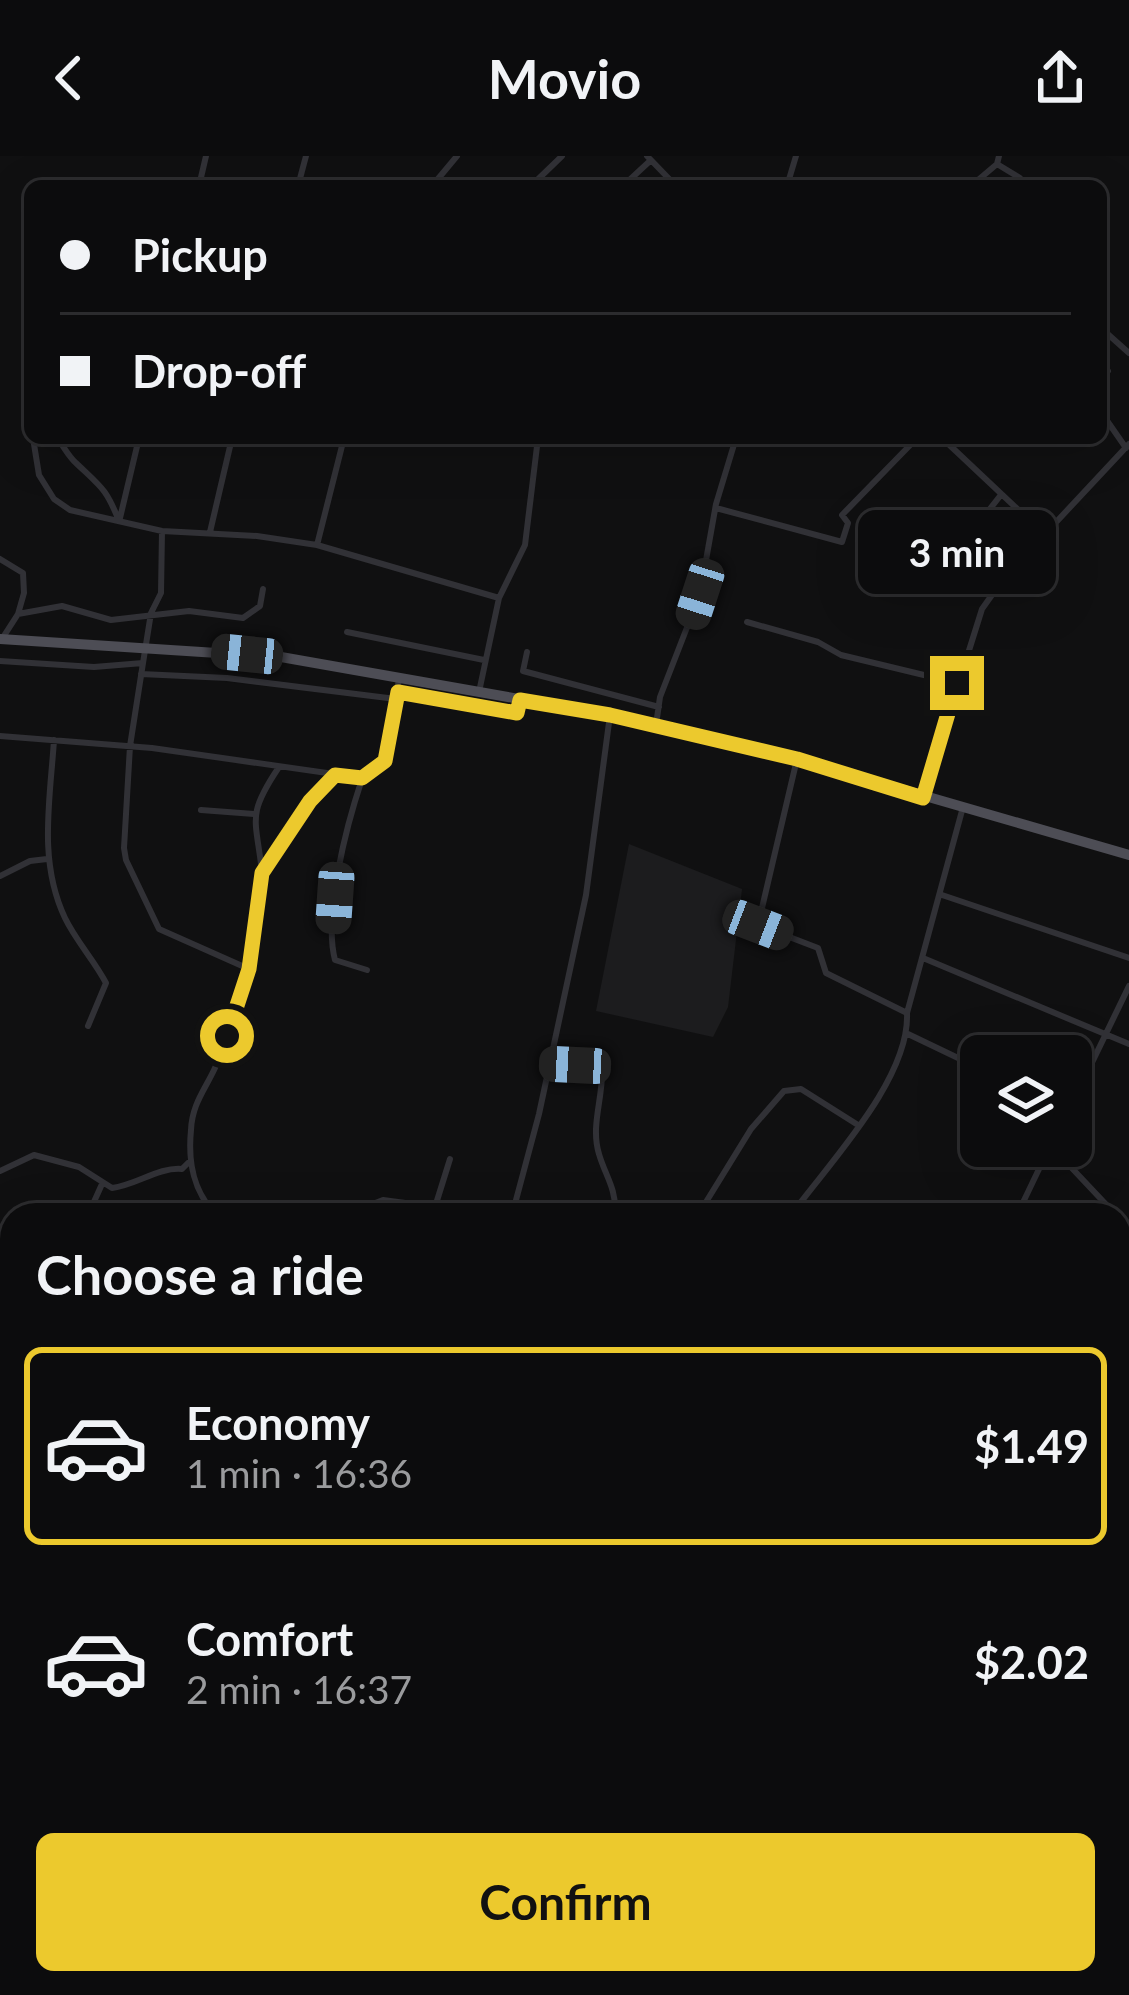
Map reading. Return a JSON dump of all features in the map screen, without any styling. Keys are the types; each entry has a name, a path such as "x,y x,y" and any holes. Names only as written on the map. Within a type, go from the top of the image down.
{"main road":[{"path":"1,639 281,657 610,715 797,759 1129,854"}],"street":[{"path":"437,180 457,156"},
{"path":"537,180 562,156"},
{"path":"629,180 649,158 670,180"},
{"path":"998,160 1020,180"},
{"path":"1107,421 1129,460"},
{"path":"34,444 39,475 54,499 70,510 162,531 317,545 499,598"},
{"path":"60,444 108,494 119,521"},
{"path":"119,521 138,444"},
{"path":"210,532 231,444"},
{"path":"317,545 342,444"},
{"path":"479,692 499,598 524,545 537,444"},
{"path":"656,728 659,707 700,594 734,444"},
{"path":"716,508 842,542 848,523 842,514 911,444"},
{"path":"948,444 1044,534"},
{"path":"923,798 982,609 1004,578 1125,448"},
{"path":"971,532 1000,496"},
{"path":"162,531 161,593 151,613 130,746 124,848 154,923 249,969"},
{"path":"0,559 23,573 24,593 19,614 1,639"},
{"path":"964,574 1004,578"},
{"path":"19,614 62,606 111,620 189,611 243,618 260,606 262,589"},
{"path":"747,622 818,642 841,655 957,683"},
{"path":"346,632 486,660"},
{"path":"527,652 523,671 659,707"},
{"path":"0,662 94,668 143,663"},
{"path":"141,674 397,695 517,713 520,700"},
{"path":"368,970 335,960 335,898 362,778 385,761 400,675"},
{"path":"515,1203 586,895 610,715"},
{"path":"0,736 130,746 362,778"},
{"path":"54,740 47,860 51,885 67,922 106,983 88,1026"},
{"path":"797,759 758,925 818,948 826,973 907,1013"},
{"path":"208,1203 189,1160 194,1106 215,1068 249,969 262,873 254,814 280,767"},
{"path":"262,873 310,801 335,775"},
{"path":"800,1203 892,1072 908,1034 907,1013 963,807"},
{"path":"200,810 254,814"},
{"path":"0,876 30,861 47,860"},
{"path":"942,895 1129,958"},
{"path":"923,958 1129,1044"},
{"path":"1092,1063 1129,986"},
{"path":"908,1034 960,1059"},
{"path":"548,1064 602,1066 604,1092 595,1121 598,1154 615,1203"},
{"path":"705,1203 751,1129 784,1091 802,1089 858,1125"},
{"path":"0,1171 34,1155 79,1167 112,1188 182,1169 189,1160"},
{"path":"437,1203 451,1160"},
{"path":"1023,1203 1040,1167"},
{"path":"1070,1167 1104,1203"},
{"path":"93,1203 102,1184"}],"shaded area":[{"path":"629,844 742,889 728,1007 713,1037 596,1011"}],"route":[{"path":"227,1036 249,969 262,873 310,801 335,775 362,778 385,761 398,692 517,713 520,700 610,715 797,759 923,798 957,683"}]}
